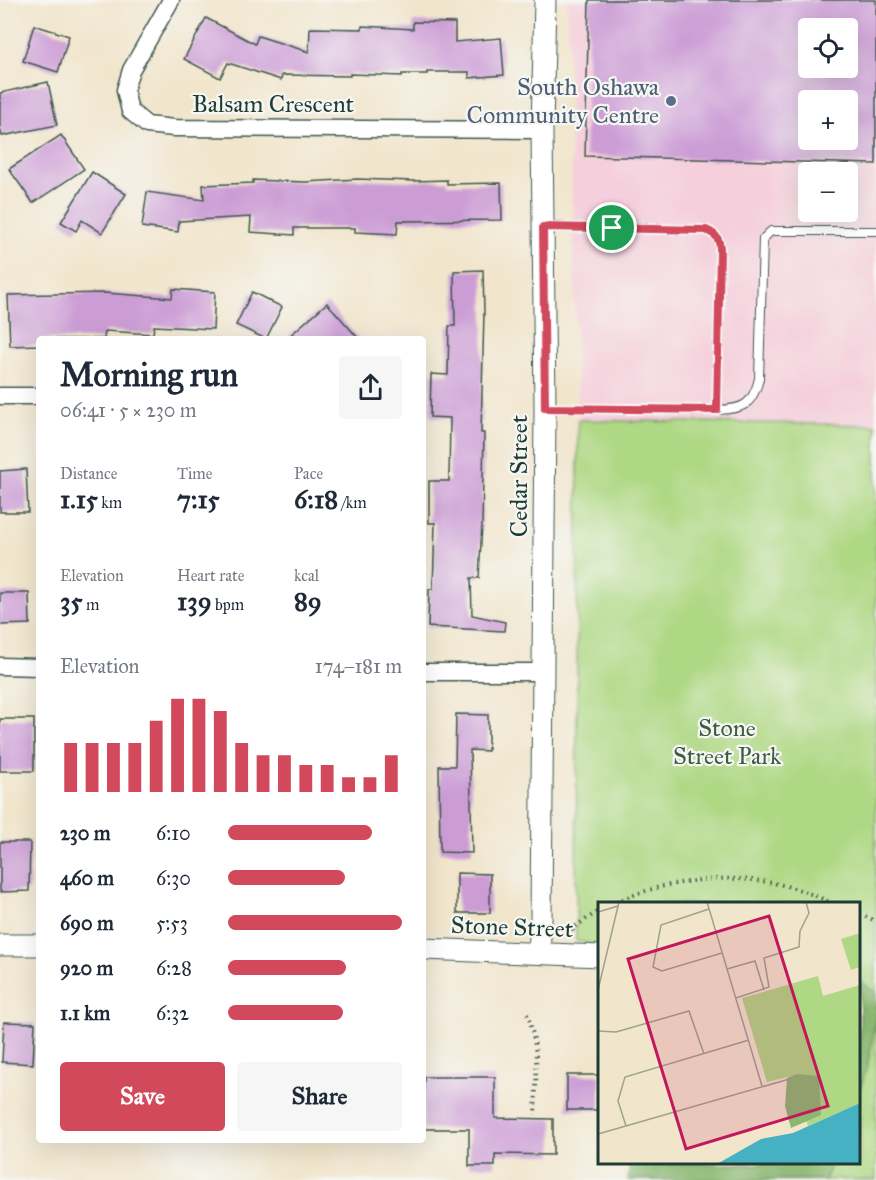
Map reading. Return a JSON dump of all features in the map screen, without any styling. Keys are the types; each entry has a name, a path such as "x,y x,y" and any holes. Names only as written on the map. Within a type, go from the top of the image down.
{"street":[{"name":"Balsam Crescent","path":"171,0 131,70 125,90 130,111 147,125 174,128 543,130"},
{"name":"Cedar Street","path":"539,952 545,408 543,130 545,0"},
{"path":"0,396 36,396"},
{"path":"0,666 36,667"},
{"path":"426,672 543,672"},
{"path":"0,945 36,945"},
{"name":"Stone Street","path":"426,949 598,956"}],"lane":[{"path":"543,227 706,230 714,234 719,240 720,248 717,410"},
{"path":"545,408 717,410 734,409 748,404 755,393 759,379 763,239 771,231 876,231"}],"path":[{"path":"616,902 659,888 697,881 729,879 759,881 799,890 829,902"},
{"path":"572,954 573,928 598,911"},
{"path":"861,914 876,921"},
{"path":"527,1014 534,1032 537,1054 535,1114"}],"shaded area":[{"path":"567,0 876,0 876,425 578,420"}],"green space":[{"name":"Stone Street Park","path":"578,420 876,425 876,1180 730,1180 730,1165 861,1165 861,902 598,902 598,945 576,941"},
{"path":"861,982 876,993 872,1041 861,1086"},
{"path":"630,1165 832,1165 825,1180 628,1180"}],"building":[{"name":"South Oshawa Community Centre","path":"589,0 876,0 876,164 585,156"},
{"path":"206,18 255,44 258,36 309,52 310,28 362,29 362,26 413,29 413,22 455,23 455,42 501,38 504,75 469,78 469,72 427,72 427,74 402,74 402,76 282,75 281,80 228,63 220,78 184,59"},
{"path":"34,25 69,36 58,72 23,61"},
{"path":"48,82 57,125 2,136 0,93"},
{"path":"61,135 84,169 33,203 9,169"},
{"path":"92,172 126,194 102,233 82,220 76,231 61,222"},
{"path":"357,179 447,180 447,184 501,183 502,220 398,221 397,234 355,232 355,228 294,228 294,235 250,232 251,217 179,221 178,232 142,227 147,192 204,200 203,185 253,183 253,180 305,182"},
{"path":"483,270 482,524 479,578 471,578 472,615 505,622 504,631 428,627 429,589 433,589 435,523 429,523 429,481 449,481 450,418 430,417 431,374 448,375 449,326 455,326 454,271"},
{"path":"173,289 215,292 213,329 154,326 153,334 105,331 104,336 36,336 36,345 10,346 8,295 105,293 172,298"},
{"path":"252,292 282,307 268,336 260,336 236,325"},
{"path":"327,303 356,336 289,336"},
{"path":"26,469 28,512 0,512 0,471"},
{"path":"0,593 29,593 30,624 0,625"},
{"path":"456,714 488,715 488,751 470,750 472,853 440,852 439,766 455,766"},
{"path":"0,719 34,719 34,771 0,771"},
{"path":"0,842 30,842 29,891 0,892"},
{"path":"457,873 490,874 490,913 457,913"},
{"path":"4,1022 35,1023 33,1064 2,1062"},
{"path":"567,1075 598,1075 598,1110 567,1110"},
{"path":"426,1077 495,1077 495,1118 553,1119 553,1155 495,1154 495,1166 469,1166 469,1129 426,1129"}],"place":[{"name":"South Oshawa Community Centre","path":"671,101"}],"route":[{"path":"543,227 612,228 706,230 719,240 717,410 545,408 543,227"}]}
